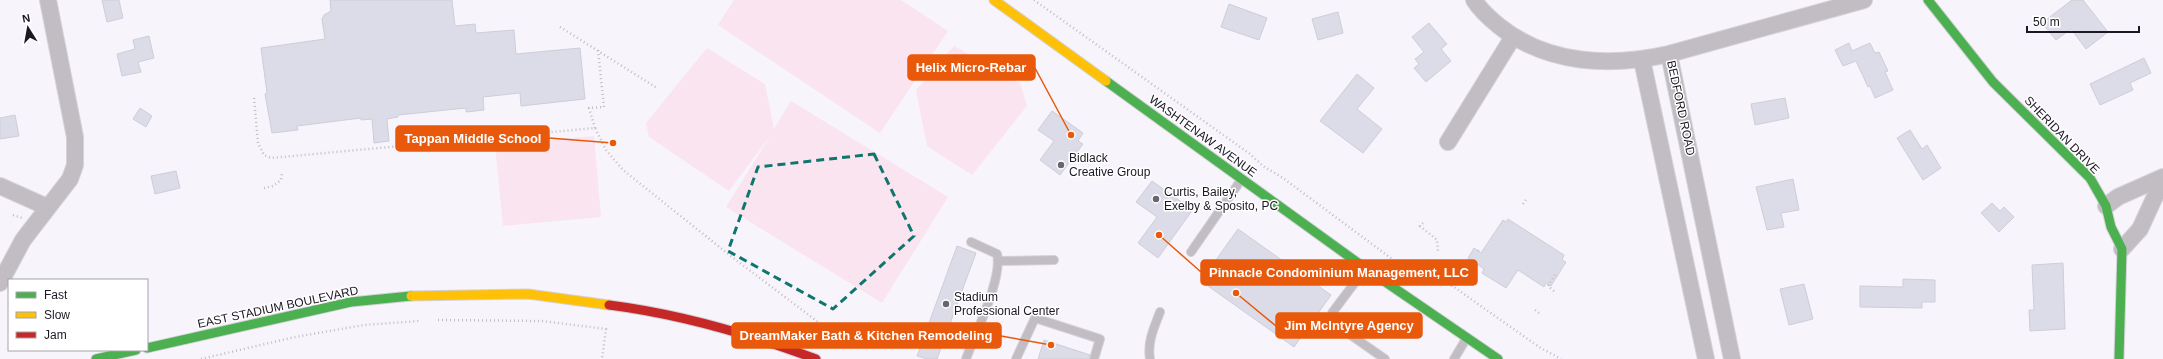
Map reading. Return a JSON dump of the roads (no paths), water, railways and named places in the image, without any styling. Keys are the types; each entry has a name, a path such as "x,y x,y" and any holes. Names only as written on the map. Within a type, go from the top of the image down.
{"main road":[{"name":"WASHTENAW AVENUE","path":"994,0 1365,268 1498,359"},
{"name":"SHERIDAN DRIVE","path":"1928,0 1993,82 2090,178 2106,206 2111,227 2122,249 2120,359"},
{"name":"EAST STADIUM BOULEVARD","path":"148,348 351,302 426,295 528,294 618,306 699,321 765,340 816,359"},
{"path":"96,359 132,351"}],"street":[{"path":"0,283 16,251 70,179 76,165 75,137 48,0"},
{"path":"1474,0 1481,12 1513,38 1554,55 1584,61 1642,60 1670,54"},
{"name":"BEDFORD ROAD","path":"1732,359 1670,54 1864,0"},
{"path":"1448,142 1513,38"},
{"path":"1642,60 1706,359"},
{"path":"2106,206 2118,197 2163,178"},
{"path":"2122,249 2140,229 2163,178"},
{"path":"0,186 48,207"},
{"path":"1692,295 1718,289"}],"lane":[{"path":"1191,252 1242,179"},
{"path":"966,359 996,280 999,261 997,254 971,242"},
{"path":"999,261 1054,260"},
{"path":"1365,268 1332,313 1332,322 1385,359"},
{"path":"1150,359 1148,347 1160,312"},
{"path":"1016,359 1034,318 1100,340 1094,359"},
{"path":"1454,359 1467,338"}],"place":[{"name":"Helix Micro-Rebar","path":"1071,135"},
{"name":"Tappan Middle School","path":"613,143"},
{"name":"Bidlack Creative Group","path":"1061,165"},
{"name":"Curtis, Bailey, Exelby & Sposito, PC","path":"1156,199"},
{"name":"Pinnacle Condominium Management, LLC","path":"1159,235"},
{"name":"Jim McIntyre Agency","path":"1236,293"},
{"name":"Stadium Professional Center","path":"946,304"},
{"name":"DreamMaker Bath & Kitchen Remodeling","path":"1051,345"}]}
